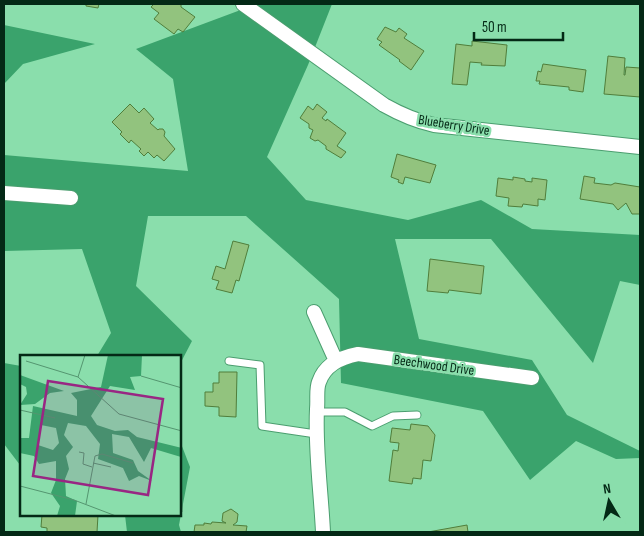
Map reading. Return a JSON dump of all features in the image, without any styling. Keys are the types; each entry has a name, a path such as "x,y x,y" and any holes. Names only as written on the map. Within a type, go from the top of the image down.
{"street":[{"name":"Blueberry Drive","path":"243,4 384,105 416,121 434,125 640,147"},
{"path":"4,193 71,198"},
{"path":"314,312 336,361 324,373 319,383 316,434 323,532"},
{"name":"Beechwood Drive","path":"336,361 358,354 532,378"}],"lane":[{"path":"228,361 260,365 262,426 316,434"},
{"path":"317,412 344,412 372,426 393,416 417,415"}],"green space":[{"path":"257,4 332,4 308,65 267,157 306,200 408,220 481,200 532,229 640,235 640,285 620,281 593,363 491,239 395,239 419,339 532,360 567,415 640,451 640,458 616,459 576,441 530,480 483,411 341,383 339,299 246,216 148,216 136,286 192,341 181,362 181,355 98,355 111,333 82,249 4,251 4,155 188,171 173,79 136,49"},
{"path":"4,25 95,44 23,64 4,84"},
{"path":"4,363 20,366 20,465 4,444"},
{"path":"181,444 190,467 181,514"},
{"path":"125,516 181,516 179,525 181,532 127,532"}],"building":[{"path":"86,4 99,4 98,8 86,6"},
{"path":"154,4 181,4 181,7 195,17 183,32 178,29 174,34 154,19 159,13 151,7"},
{"path":"385,27 396,32 399,28 407,34 404,38 424,51 411,70 379,45 382,42 377,39"},
{"path":"472,41 507,45 505,66 481,65 482,63 470,62 467,85 452,84 456,44 472,46"},
{"path":"608,56 625,58 624,75 626,67 640,68 640,97 604,94"},
{"path":"543,64 586,70 583,92 569,90 569,87 539,84 540,81 536,81 538,71 541,72"},
{"path":"130,104 139,113 144,108 154,119 150,123 158,130 163,129 165,132 164,136 175,149 164,161 157,155 154,158 148,152 144,156 139,151 141,149 131,140 129,143 112,122"},
{"path":"317,104 327,112 322,118 326,121 327,119 346,133 337,146 346,152 341,158 326,149 326,146 318,140 315,141 310,138 313,130 309,128 309,124 300,118 308,106 313,110"},
{"path":"397,154 436,165 430,183 405,177 403,184 391,177"},
{"path":"584,176 595,178 594,183 611,185 615,183 640,187 640,214 632,214 626,203 618,210 613,204 580,199"},
{"path":"513,177 532,182 532,178 547,180 545,200 538,199 538,206 523,204 522,207 508,206 509,198 496,196 498,178 513,180"},
{"path":"233,241 249,245 239,281 236,280 232,293 216,289 219,281 212,279 216,266 225,269"},
{"path":"430,259 484,266 481,294 449,290 448,293 427,291"},
{"path":"219,372 237,372 236,417 219,416 219,407 205,406 205,392 213,392 213,383 219,383"},
{"path":"411,424 428,426 435,435 431,461 423,460 421,479 413,478 412,484 389,481 393,450 398,451 399,443 390,442 392,428 410,430"},
{"path":"231,509 238,514 237,522 233,525 247,526 246,532 194,532 195,525 211,524 212,522 226,523 222,521 223,513"},
{"path":"42,516 98,516 97,532 47,532 47,528 41,527"},
{"path":"467,525 468,532 428,532"}]}
